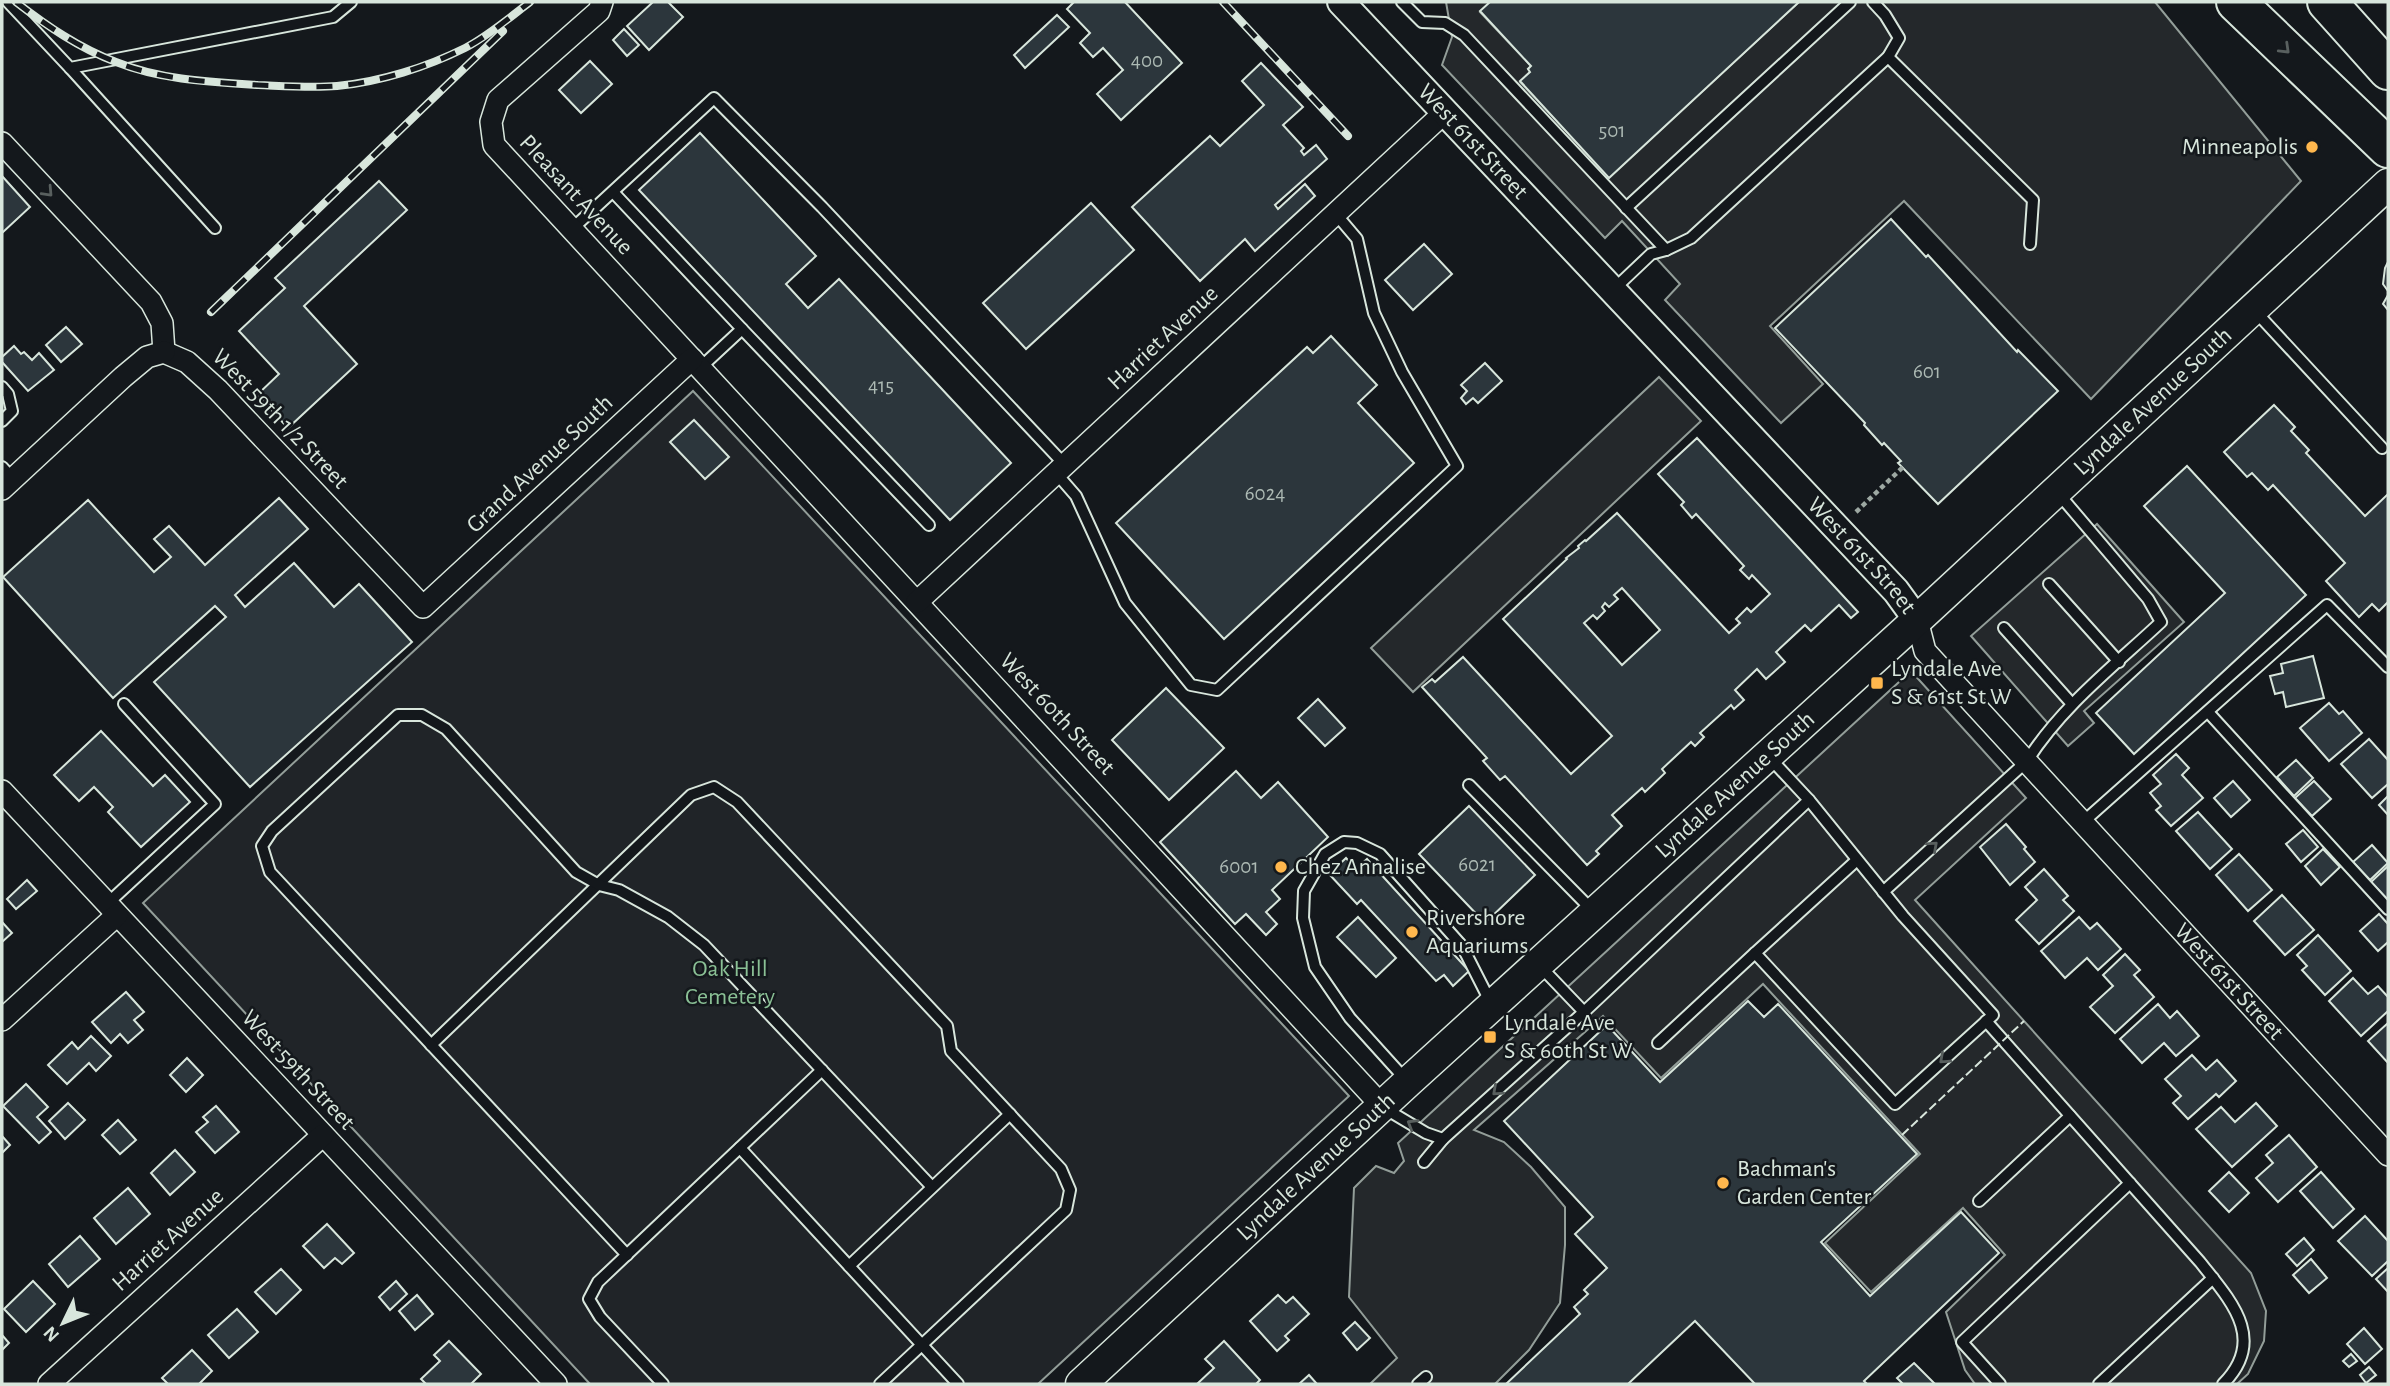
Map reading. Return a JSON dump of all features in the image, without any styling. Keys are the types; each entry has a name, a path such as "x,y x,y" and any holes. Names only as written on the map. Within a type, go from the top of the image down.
{"highway":[{"path":"2236,2 2388,148"},
{"path":"2326,2 2386,67"}],"main road":[{"name":"Lyndale Avenue South","path":"1080,1384 1917,620 2388,184"}],"street":[{"name":"Pleasant Avenue","path":"602,2 599,10 498,100 491,122 494,145 696,364"},
{"name":"West 61st Street","path":"1341,2 1896,591 1917,620 1925,652 2388,1155"},
{"name":"Harriet Avenue","path":"917,602 1445,112"},
{"path":"2,143 151,302 162,323 164,352 147,357 5,478"},
{"name":"West 59th 1/2 Street","path":"164,352 187,362 218,390 423,607"},
{"name":"West 60th Street","path":"696,364 1382,1106"},
{"name":"Grand Avenue South","path":"423,607 696,364"},
{"name":"West 59th Street","path":"2,791 556,1384"},
{"path":"2,1020 112,909"},
{"name":"Harriet Avenue","path":"50,1384 323,1135"}],"lane":[{"path":"8,2 215,228"},
{"path":"69,68 333,17 351,2"},
{"path":"1402,2 1422,22 1445,23 1464,35 1665,250"},
{"path":"1626,208 1850,2"},
{"path":"1613,290 1651,254 1691,238 1888,57 1899,38 1885,15 1873,2"},
{"path":"1888,57 2034,200 2030,244"},
{"path":"572,229 714,98 822,207 1060,469 1076,496 1125,603 1191,685 1217,690 1457,466 1402,372 1374,313 1357,239 1335,213"},
{"path":"613,192 929,525"},
{"path":"2253,309 2382,448"},
{"path":"696,364 742,329"},
{"path":"2,387 8,394 12,411 2,421"},
{"path":"1883,892 2027,761 2043,735 2072,704 2161,622 2148,599 2056,491"},
{"path":"2049,584 2119,662"},
{"path":"2082,823 2327,605 2388,667"},
{"path":"2004,628 2072,704"},
{"path":"112,909 215,804 124,704"},
{"path":"2208,712 2388,909"},
{"path":"627,1255 270,872 261,846 272,831 398,715 422,715 446,729 576,872 599,885 618,890 668,917 704,946 932,1187"},
{"path":"1768,756 1809,800 2070,1116 2233,1303 2243,1326 2245,1344 2231,1377 2223,1384"},
{"path":"1469,785 1595,913"},
{"path":"431,1045 691,795 714,787 737,802 947,1026 951,1051 1061,1169 1070,1190 1066,1210 880,1384"},
{"path":"1424,1161 1443,1139 1584,1012 1809,800"},
{"path":"1408,1082 1350,1018 1315,967 1303,918 1304,891 1325,854 1344,842 1357,843 1380,854 1461,946 1492,1006"},
{"path":"1658,1043 1857,860"},
{"path":"1755,953 1895,1104 1989,1018"},
{"path":"1538,964 1584,1012"},
{"path":"663,1384 600,1317 589,1300 598,1282 822,1070"},
{"path":"1382,1106 1426,1133 1443,1139"},
{"path":"849,1266 1010,1114"},
{"path":"1979,1201 2070,1116"},
{"path":"740,1148 958,1384"},
{"path":"2000,1384 1962,1342 2130,1183"},
{"path":"2099,1384 2213,1278"}],"path":[{"path":"1856,512 1903,467"}],"green space":[{"name":"Oak Hill Cemetery","path":"693,391 1349,1096 1038,1384 590,1384 143,903"}],"shaded area":[{"path":"1446,2 1490,2 1480,12 1531,66 1528,69 1530,72 1520,82 1609,177 1799,2 2155,2 2301,181 2091,399 1904,201 1770,326 1823,384 1781,423 1665,300 1680,284 1622,221 1605,238 1442,65 1452,37"},
{"path":"1659,377 1701,421 1413,692 1371,648"},
{"path":"2097,524 2184,622 2084,711 2094,723 2068,746 1971,636"},
{"path":"1911,671 2026,798 1915,900 2251,1273 2266,1311 2264,1341 2248,1374 2237,1384 1975,1384 1965,1370 1946,1312 2005,1255 1963,1208 1871,1292 1825,1243 1920,1154 1763,984 1661,1078 1603,1016 1474,1130 1504,1142 1531,1167 1565,1207 1560,1303 1529,1350 1495,1384 1370,1384 1397,1358 1349,1297 1354,1188 1376,1166 1394,1173 1404,1161 1398,1143"}],"building":[{"path":"653,2 668,2 683,17 649,50 627,26"},
{"path":"1074,2 1125,2 1182,63 1121,120 1097,94 1123,70 1103,48 1093,57 1080,43 1090,33 1067,9"},
{"path":"1490,2 1799,2 1609,178 1520,81 1530,72 1528,69 1531,66 1480,11"},
{"path":"1057,15 1069,27 1025,68 1014,55"},
{"path":"624,29 639,45 627,56 613,40"},
{"path":"590,61 612,84 581,113 559,90"},
{"path":"1261,63 1303,107 1283,125 1304,148 1301,151 1304,155 1316,145 1327,159 1275,205 1278,209 1305,184 1315,196 1255,251 1245,239 1200,281 1132,207 1210,136 1220,146 1264,105 1242,81"},
{"path":"700,133 816,256 786,284 808,308 839,279 1011,463 950,520 639,190"},
{"path":"2,176 30,207 2,233"},
{"path":"379,181 407,210 304,306 357,364 288,428 257,395 279,374 239,331 285,288 275,278"},
{"path":"1091,203 1134,250 1026,349 983,303"},
{"path":"1891,219 1926,257 1928,255 2017,352 2018,350 2058,391 1938,504 1775,328"},
{"path":"1424,244 1452,274 1413,310 1385,280"},
{"path":"2388,262 2388,291 2383,284"},
{"path":"2388,295 2388,310 2383,304"},
{"path":"66,327 82,344 61,362 46,345"},
{"path":"1331,336 1377,385 1358,403 1414,463 1224,639 1116,523 1307,347 1313,353"},
{"path":"14,346 32,360 39,353 54,370 28,391 2,362 2,357"},
{"path":"1485,363 1502,381 1478,403 1473,398 1466,404 1461,398 1467,391 1461,385"},
{"path":"2274,405 2295,427 2291,431 2309,450 2306,453 2365,516 2388,494 2388,602 2379,611 2372,604 2359,617 2326,581 2345,563 2273,485 2268,490 2252,473 2247,477 2224,452"},
{"path":"694,420 729,457 705,479 670,442"},
{"path":"1697,438 1858,612 1851,618 1839,605 1811,631 1805,625 1776,652 1785,662 1766,679 1757,669 1735,690 1744,700 1734,709 1731,705 1700,733 1704,737 1695,746 1691,742 1662,769 1665,773 1645,792 1642,788 1612,815 1622,826 1596,851 1599,854 1587,865 1505,776 1500,780 1483,761 1487,758 1422,687 1432,679 1435,682 1463,657 1571,774 1612,736 1503,619 1579,548 1578,546 1617,513 1729,633 1740,623 1736,619 1747,608 1751,612 1770,594 1752,575 1749,579 1740,570 1744,566 1696,514 1692,518 1681,505 1684,502 1658,474","holes":["1622,588 1660,630 1622,665 1584,623 1593,615 1597,619 1605,611 1602,607 1605,603 1609,607 1618,599 1614,595"]},
{"path":"2187,466 2306,595 2134,754 2096,713 2225,593 2144,506"},
{"path":"279,498 308,529 235,595 245,607 294,563 334,607 359,584 412,642 250,787 154,682 226,617 215,606 113,698 3,577 88,500 154,572 171,557 154,539 169,526 205,565"},
{"path":"2313,656 2324,698 2286,707 2283,692 2275,694 2270,676 2283,673 2281,664"},
{"path":"1166,688 1224,748 1169,800 1112,740"},
{"path":"1318,699 1345,728 1325,746 1298,718"},
{"path":"2329,703 2339,714 2343,711 2362,733 2329,761 2300,728"},
{"path":"101,731 153,786 165,775 190,802 141,847 108,812 113,807 94,787 79,801 54,775"},
{"path":"2369,739 2388,760 2388,784 2372,798 2341,764"},
{"path":"2176,754 2189,768 2182,775 2203,798 2171,826 2156,810 2161,806 2150,793 2161,784 2153,775"},
{"path":"2296,760 2313,778 2294,796 2277,777"},
{"path":"1236,771 1261,798 1278,782 1328,837 1272,890 1280,899 1266,912 1277,924 1266,935 1246,914 1235,924 1160,842"},
{"path":"2233,781 2250,800 2231,817 2214,798"},
{"path":"2314,781 2331,799 2312,816 2295,798"},
{"path":"2388,796 2388,815 2379,805"},
{"path":"1469,806 1535,875 1485,923 1419,854"},
{"path":"2198,812 2232,849 2210,869 2176,831"},
{"path":"2006,824 2035,862 2010,885 1980,847"},
{"path":"2303,830 2318,847 2301,862 2286,844"},
{"path":"2372,845 2388,863 2370,880 2353,862"},
{"path":"2323,849 2340,867 2321,885 2305,866"},
{"path":"2239,854 2272,890 2248,911 2216,875"},
{"name":"Rivershore Aquariums","path":"1346,858 1356,869 1367,859 1469,971 1453,986 1444,975 1436,981 1361,900 1357,904 1329,874"},
{"path":"2388,866 2388,900 2371,882"},
{"path":"2044,869 2068,896 2063,900 2074,911 2039,944 2016,920 2037,900 2025,887"},
{"path":"27,880 37,891 16,909 7,899"},
{"path":"2282,895 2314,930 2285,955 2254,921"},
{"path":"2379,914 2388,924 2388,942 2378,951 2360,931"},
{"path":"1358,917 1396,958 1376,977 1337,937"},
{"path":"2079,917 2090,929 2097,923 2121,949 2098,970 2087,958 2065,978 2041,951"},
{"path":"2,922 12,933 2,942"},
{"path":"2318,935 2351,971 2325,995 2302,970 2307,966 2297,955"},
{"path":"2125,954 2140,970 2134,975 2154,997 2115,1033 2090,1007 2113,986 2103,975"},
{"path":"2353,978 2368,994 2378,986 2388,997 2388,1011 2361,1036 2329,1001"},
{"path":"126,992 144,1012 134,1020 143,1030 128,1043 120,1034 111,1043 92,1022"},
{"name":"Bachman's Garden Center","path":"1748,1001 1764,1017 1778,1004 1917,1154 1821,1242 1870,1296 1961,1212 1999,1253 1864,1381 1867,1384 1755,1384 1695,1321 1628,1384 1506,1384 1580,1314 1574,1307 1588,1294 1584,1290 1607,1268 1575,1234 1593,1217 1504,1121 1607,1025 1660,1082"},
{"path":"2158,1004 2170,1018 2177,1011 2199,1036 2176,1056 2164,1043 2142,1063 2120,1039"},
{"path":"2388,1023 2388,1063 2368,1041"},
{"path":"91,1036 111,1056 96,1071 89,1063 67,1084 48,1065 72,1042 78,1049"},
{"path":"2192,1055 2206,1070 2217,1060 2236,1081 2219,1097 2216,1094 2188,1119 2173,1103 2181,1096 2165,1079"},
{"path":"187,1058 203,1075 186,1092 170,1075"},
{"path":"26,1084 48,1107 37,1117 51,1132 39,1143 3,1106"},
{"path":"68,1103 85,1120 65,1139 49,1121"},
{"path":"2256,1103 2277,1126 2232,1167 2196,1129 2221,1107 2235,1122"},
{"path":"216,1106 239,1132 215,1153 196,1132 208,1122 203,1117"},
{"path":"118,1120 136,1140 120,1154 102,1135"},
{"path":"2289,1135 2317,1167 2278,1202 2256,1178 2273,1163 2266,1155"},
{"path":"2,1136 10,1145 2,1153"},
{"path":"175,1150 195,1172 170,1195 151,1173"},
{"path":"2229,1172 2249,1193 2229,1212 2209,1191"},
{"path":"2321,1172 2354,1209 2333,1228 2300,1191"},
{"path":"128,1188 150,1214 116,1244 94,1218"},
{"path":"2365,1216 2388,1241 2388,1261 2372,1276 2338,1241"},
{"path":"327,1224 354,1253 342,1264 335,1258 324,1268 303,1246"},
{"path":"80,1236 100,1259 68,1287 49,1264"},
{"path":"2304,1238 2314,1250 2297,1266 2286,1254"},
{"path":"2311,1259 2327,1278 2309,1293 2293,1275"},
{"path":"2388,1268 2388,1292 2376,1279"},
{"path":"281,1269 301,1290 276,1314 255,1292"},
{"path":"33,1281 55,1304 26,1332 4,1309"},
{"path":"396,1281 407,1294 390,1310 379,1297"},
{"path":"417,1295 433,1314 415,1330 399,1311"},
{"path":"1278,1295 1286,1303 1293,1297 1309,1314 1285,1336 1289,1340 1277,1351 1250,1321"},
{"path":"237,1309 258,1332 229,1358 208,1335"},
{"path":"1355,1322 1370,1338 1357,1350 1343,1333"},
{"path":"2364,1328 2382,1349 2365,1364 2347,1344"},
{"path":"2,1335 9,1343 2,1350"},
{"path":"449,1341 481,1374 471,1384 426,1384 421,1379 440,1361 434,1355"},
{"path":"1224,1341 1260,1380 1256,1384 1197,1384 1214,1368 1205,1359"},
{"path":"192,1350 212,1371 199,1384 168,1384 162,1378"},
{"path":"2351,1354 2357,1361 2349,1367 2343,1361"},
{"path":"1914,1363 1935,1384 1903,1384 1897,1378"},
{"path":"2369,1367 2376,1375 2366,1383 2360,1375"},
{"path":"1309,1375 1317,1384 1299,1384"}],"railway":[{"path":"16,2 76,43 102,56 150,73 204,81 317,87 370,81 435,61 474,43 530,2"},
{"path":"1223,2 1348,136"},
{"path":"211,312 503,31"}],"fence":[{"path":"1902,1135 2024,1021"}],"place":[{"name":"Minneapolis","path":"2312,147"},
{"name":"Lyndale Ave S & 61st St W","path":"1877,683"},
{"name":"Chez Annalise","path":"1281,867"},
{"name":"Rivershore Aquariums","path":"1412,932"},
{"name":"Lyndale Ave S & 60th St W","path":"1490,1037"},
{"name":"Bachman's Garden Center","path":"1723,1183"}]}
